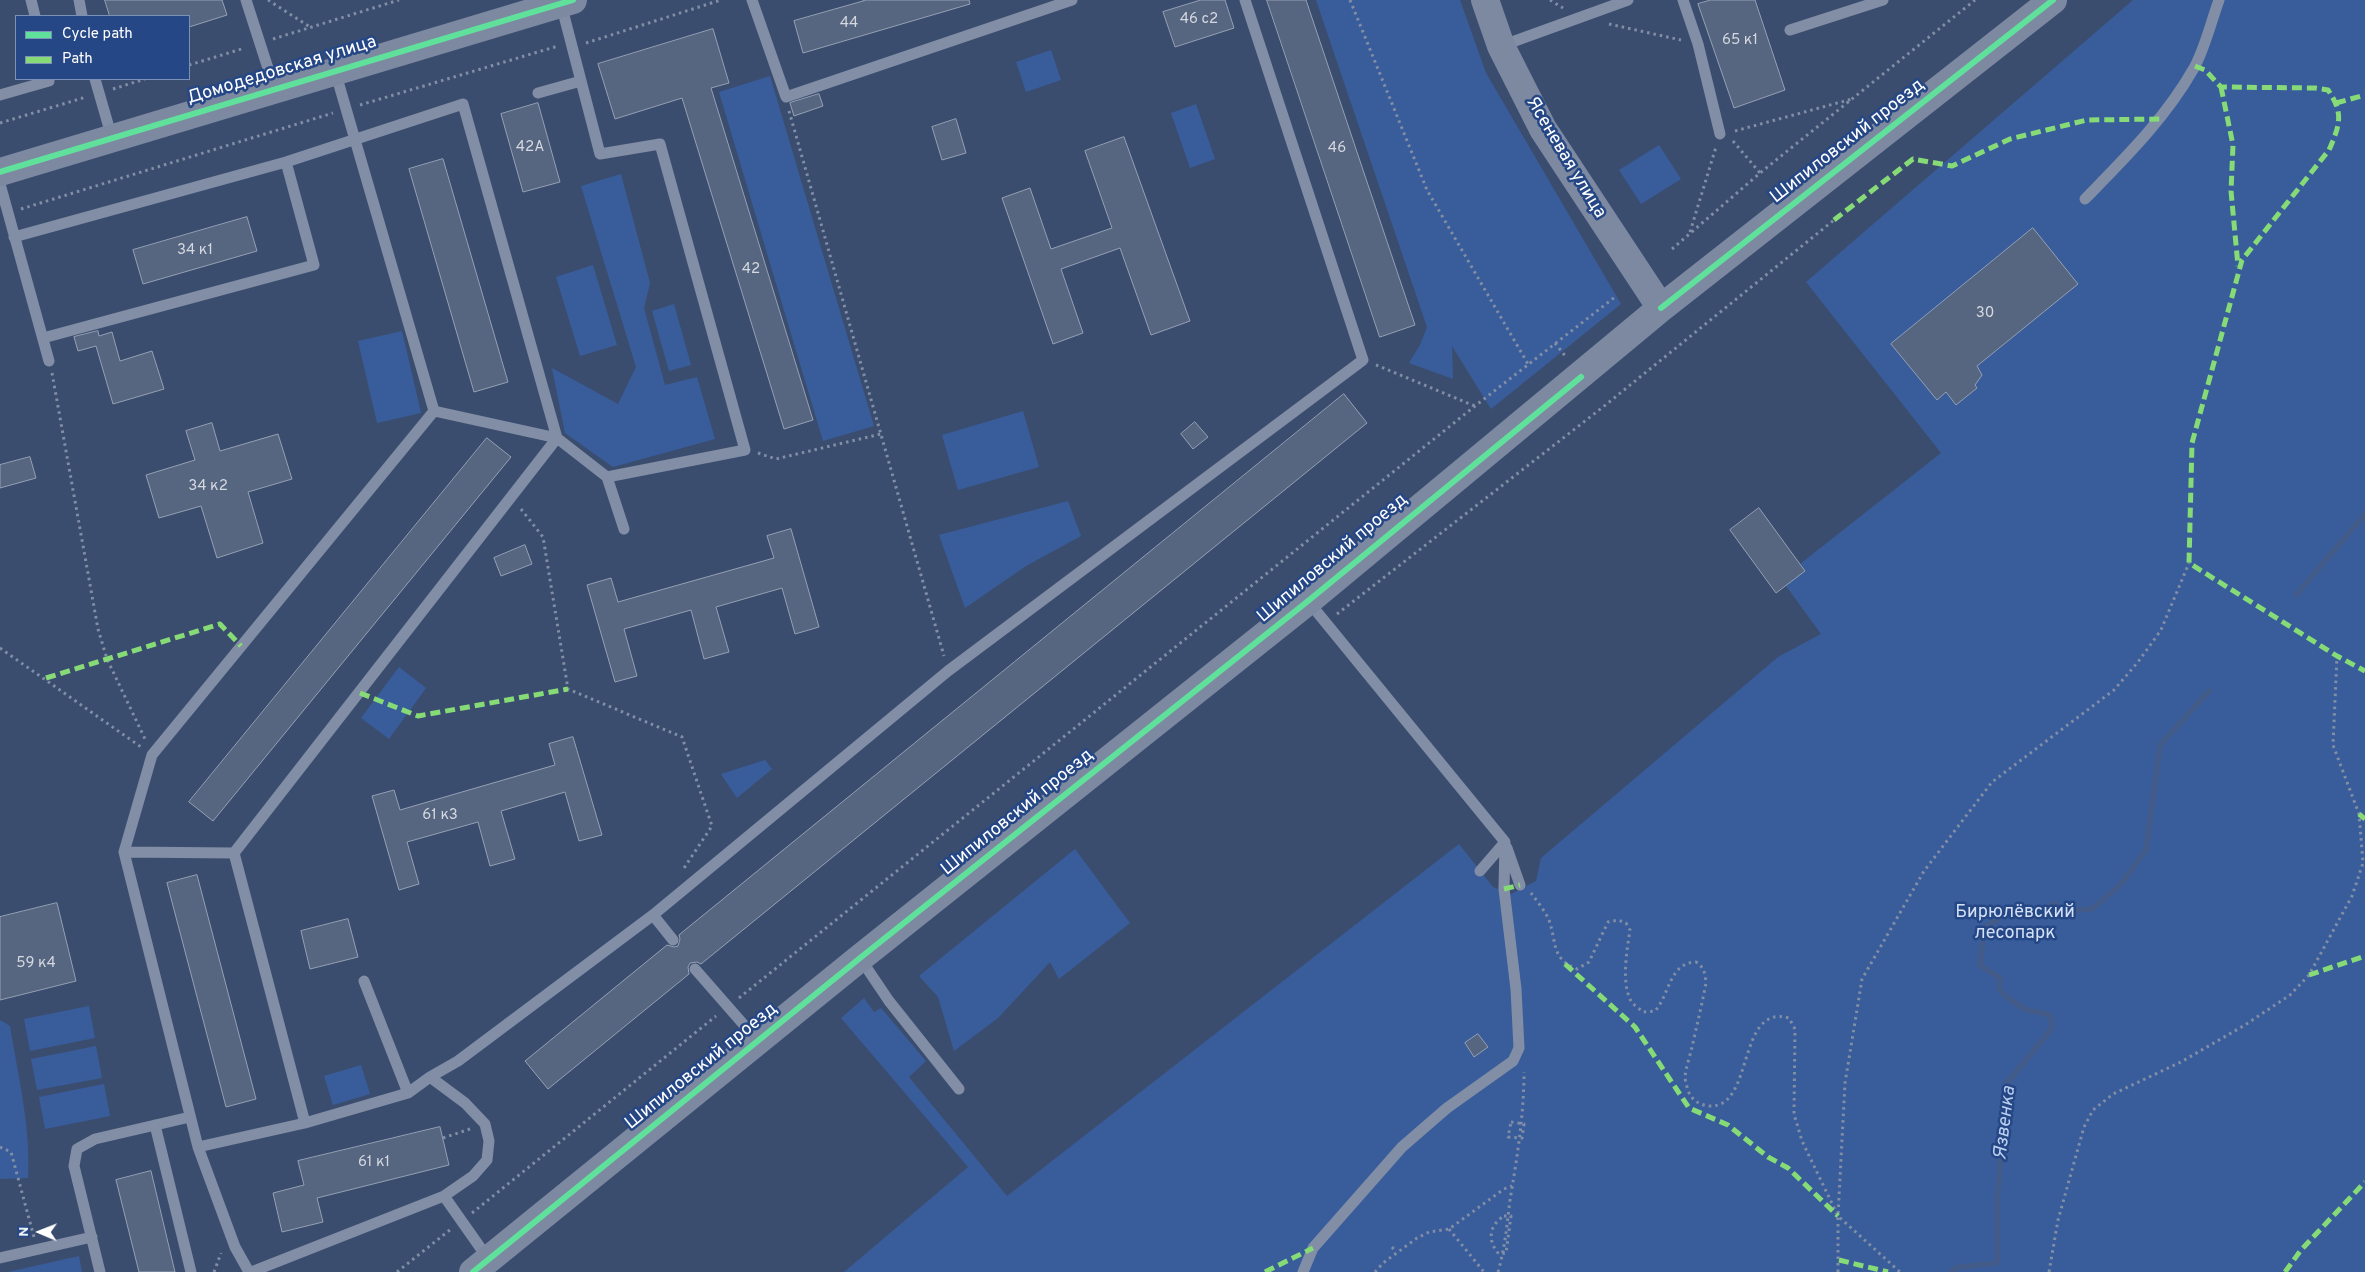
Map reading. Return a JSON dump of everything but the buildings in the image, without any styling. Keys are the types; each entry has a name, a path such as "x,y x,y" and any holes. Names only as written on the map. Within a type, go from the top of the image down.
{"main road":[{"name":"Ясеневая улица","path":"1485,0 1501,46 1543,129 1661,308"},
{"name":"Шипиловский проезд","path":"481,1266 860,958 1308,601 1581,377 1661,308 2053,0"},
{"name":"Домодедовская улица","path":"0,172 567,2"}],"lane":[{"path":"31,0 35,15"},
{"path":"79,0 82,15"},
{"path":"246,0 275,90"},
{"path":"752,0 786,97 1072,0"},
{"path":"198,1147 305,1123 408,1093 430,1077 458,1061 653,915 948,670 1363,360 1246,0"},
{"path":"1501,46 1628,0"},
{"path":"1683,0 1698,44 1723,134"},
{"path":"1790,30 1883,0"},
{"path":"2085,199 2142,141 2168,109 2195,66 2219,0"},
{"path":"567,2 581,81 600,154 660,144 745,450 607,476"},
{"path":"335,72 434,411"},
{"path":"0,95 49,80"},
{"path":"95,80 112,138"},
{"path":"538,93 581,81"},
{"path":"14,237 286,162 463,104 557,438"},
{"path":"43,338 314,265 286,162"},
{"path":"0,184 49,361"},
{"path":"434,411 557,438 607,476 624,529"},
{"path":"430,1077 465,1103 485,1124 489,1142 487,1160 473,1176 444,1196 250,1272 235,1247 198,1147 124,852 152,755 434,411"},
{"path":"234,854 557,438"},
{"path":"1308,601 1505,842 1520,885"},
{"path":"1480,871 1505,842"},
{"path":"1303,1272 1313,1248 1402,1147 1447,1108 1513,1062 1519,1048 1516,989 1504,889 1505,842"},
{"path":"124,852 234,854"},
{"path":"234,854 305,1123"},
{"path":"653,915 673,940"},
{"path":"860,958 889,1001 959,1089"},
{"path":"695,969 758,1041"},
{"path":"364,981 408,1093"},
{"path":"100,1272 74,1166 77,1149 95,1139 190,1117"},
{"path":"155,1125 191,1272"},
{"path":"444,1196 461,1221 481,1266"},
{"path":"0,1258 92,1237"}],"path":[{"path":"268,0 310,27"},
{"path":"190,65 399,0"},
{"path":"1350,0 1427,190 1528,364"},
{"path":"1550,0 1580,17 1698,44"},
{"path":"1672,249 1760,173 1975,0"},
{"path":"0,123 142,80"},
{"path":"786,97 948,670"},
{"path":"1723,134 1855,98"},
{"path":"1723,134 1760,173"},
{"path":"1690,232 1723,134"},
{"path":"1326,622 1603,407 1834,220"},
{"path":"397,1272 1475,406 1615,298"},
{"path":"1555,343 1567,358"},
{"path":"1363,360 1475,406"},
{"path":"49,361 98,629 107,659 152,755"},
{"path":"745,450 776,459 881,434"},
{"path":"512,497 543,537 568,688 682,737 712,826 680,874"},
{"path":"1838,1272 1838,1216 1845,1083 1862,979 1924,871 1992,782 2114,690 2138,662 2161,630 2189,563"},
{"path":"0,648 152,755"},
{"path":"2049,1272 2058,1220 2084,1127 2093,1110 2114,1094 2182,1062 2245,1025 2290,995 2309,975 2352,896 2363,863 2359,814 2333,745 2337,656"},
{"path":"1520,885 1530,892 1548,918 1557,955 1565,964 1571,967 1577,969 1589,962 1608,922 1618,920 1626,923 1630,930 1626,956 1627,981 1631,1002 1643,1012 1655,1011 1661,1004 1676,970 1682,965 1696,962 1701,965 1705,972 1706,983 1685,1078 1690,1094 1700,1105 1712,1106 1722,1104 1732,1094 1758,1029 1767,1018 1777,1015 1789,1018 1795,1029 1794,1114 1802,1141 1838,1216 1900,1272"},
{"path":"1498,1272 1504,1253 1520,1123 1524,1079 1519,1048"},
{"path":"1518,1138 1508,1137 1511,1122 1520,1123"},
{"path":"443,1138 485,1124"},
{"path":"0,1147 11,1152 38,1250"},
{"path":"1375,1272 1396,1252 1429,1232 1449,1229 1504,1189 1512,1186"},
{"path":"1504,1253 1499,1254 1494,1249 1492,1230 1498,1220 1508,1216"},
{"path":"1449,1229 1484,1272"},
{"path":"1392,1247 1396,1252"}],"green space":[{"path":"1316,0 1460,0 1486,73 1621,304 1491,409 1452,346 1453,379 1409,363 1420,345 1427,327"},
{"name":"Бирюлёвский лесопарк","path":"2133,0 2365,0 2365,1272 844,1272 968,1167 841,1018 864,998 874,1012 881,1008 926,1061 909,1077 1007,1196 1459,844 1493,887 1511,894 1536,881 1541,858 1778,657 1821,634 1781,579 1941,453 1806,282"},
{"path":"1051,50 1061,80 1026,92 1016,62"},
{"path":"770,76 874,426 823,441 719,92"},
{"path":"1196,104 1215,159 1190,168 1171,113"},
{"path":"1659,145 1681,179 1641,204 1619,170"},
{"path":"621,174 650,283 644,308 665,385 697,377 715,439 613,467 565,433 552,368 618,404 636,367 581,186"},
{"path":"593,265 617,345 580,356 556,277"},
{"path":"674,304 691,365 669,371 652,311"},
{"path":"402,331 421,413 377,423 358,341"},
{"path":"1023,411 1039,467 958,490 942,435"},
{"path":"1068,501 1081,536 1026,566 965,608 939,535"},
{"path":"399,667 426,688 389,739 361,718"},
{"path":"765,760 772,769 737,798 721,774"},
{"path":"1075,849 1130,923 1059,979 1050,962 998,1018 954,1051 938,997 919,976"},
{"path":"89,1006 95,1038 30,1051 24,1019"},
{"path":"0,1020 10,1026 26,1121 28,1178 0,1179"},
{"path":"96,1046 102,1078 37,1090 31,1059"},
{"path":"361,1065 370,1094 333,1105 324,1076"},
{"path":"104,1084 110,1116 45,1129 39,1097"},
{"path":"79,1256 82,1272 8,1272"}],"waterway":[{"name":"Язвенка","path":"2296,595 2365,514"},
{"name":"Язвенка","path":"1951,1272 1958,1267 1997,1263 1997,1201 2007,1083 2052,1028 2051,1016 2028,1010 2012,1001 1999,989 2001,979 1980,965 1984,928 2014,909 2027,918 2034,917 2054,903 2062,911 2092,909 2120,885 2146,850 2160,745 2209,691"}],"marked path":[{"path":"2195,66 2205,70 2221,87 2315,88 2328,90 2333,98 2339,119 2329,150 2242,260 2192,443 2189,563 2337,656 2365,671"},
{"path":"2221,87 2233,145 2231,191 2238,266"},
{"path":"2336,103 2365,95"},
{"path":"1834,220 1913,159 1952,166 2010,139 2087,120 2160,119"},
{"path":"46,678 220,624 241,646"},
{"path":"360,693 418,716 568,689"},
{"path":"2359,814 2365,819"},
{"path":"1504,889 1520,885"},
{"path":"2309,975 2365,956"},
{"path":"1565,964 1635,1027 1689,1108 1728,1125 1768,1157 1788,1168 1838,1216"},
{"path":"2285,1272 2301,1250 2365,1182"},
{"path":"1265,1272 1313,1248"},
{"path":"1839,1260 1888,1272"}],"cycle path":[{"path":"0,172 573,0"},
{"path":"1661,308 2053,0"},
{"path":"473,1272 860,958 1308,601 1581,377"}]}
